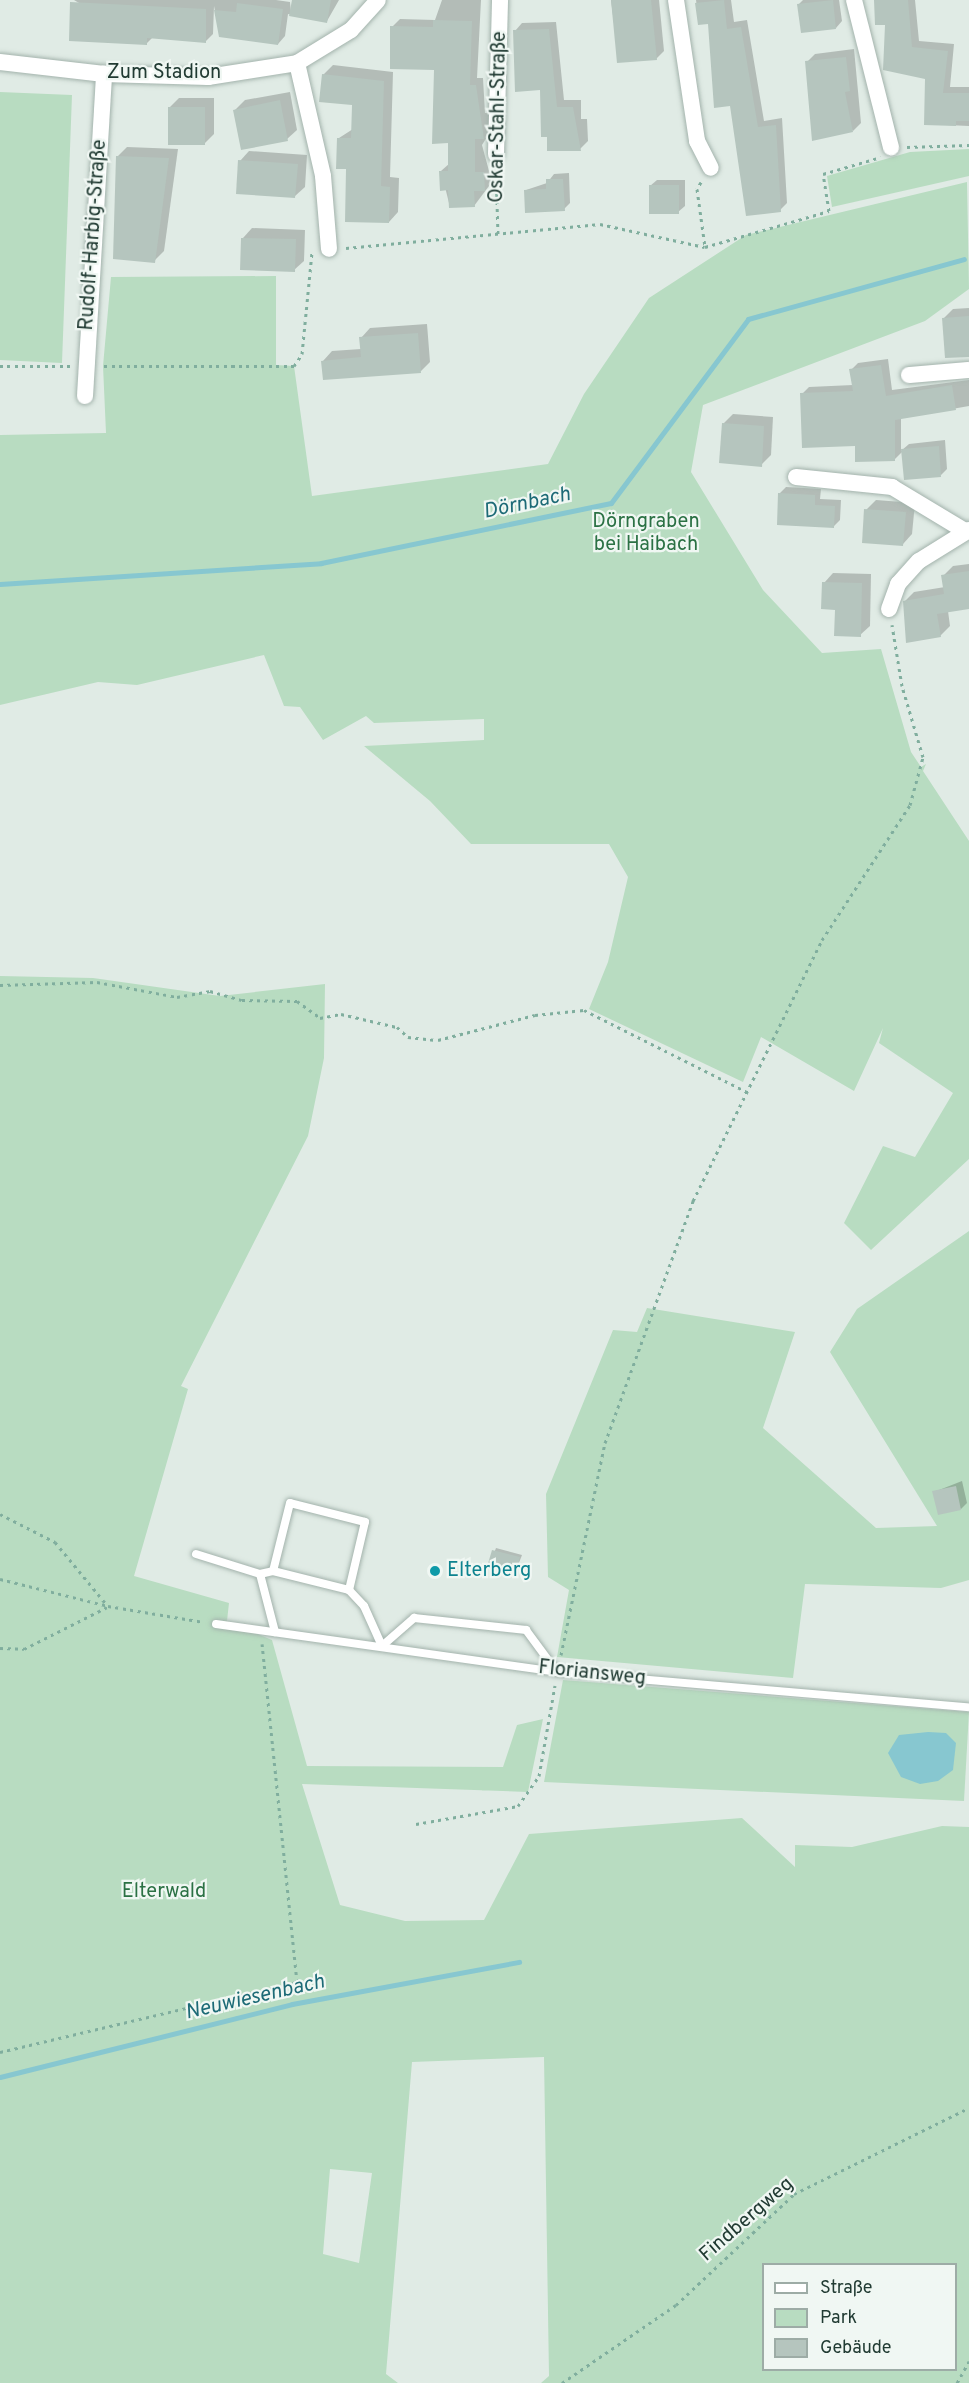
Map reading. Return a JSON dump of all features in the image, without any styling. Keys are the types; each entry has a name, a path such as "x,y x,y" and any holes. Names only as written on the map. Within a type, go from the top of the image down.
{"street":[{"name":"Zum Stadion","path":"0,63 104,74 208,77 297,63 351,30 378,0"},
{"name":"Oskar-Stahl-Straße","path":"495,154 500,0"},
{"path":"676,0 698,141 711,168"},
{"path":"854,0 891,147"},
{"path":"297,63 323,176 329,249"},
{"name":"Rudolf-Harbig-Straße","path":"85,396 104,74"},
{"path":"909,375 969,370"},
{"path":"796,477 892,487 967,531 919,561 898,584 889,609"}],"lane":[{"path":"273,1571 290,1503 365,1522 349,1590"},
{"path":"196,1554 260,1574 273,1571 349,1590 364,1606 382,1646 414,1618 526,1630 557,1672"},
{"path":"260,1574 275,1632"},
{"name":"Floriansweg","path":"216,1624 557,1672 969,1707"}],"path":[{"path":"0,366 294,366 302,354 311,252 600,224 705,247 828,211 823,174 879,159 891,147 969,145"},
{"name":"Oskar-Stahl-Straße","path":"495,154 498,235"},
{"path":"705,247 697,189 711,168"},
{"path":"417,1824 518,1806 539,1776 557,1672 604,1443 693,1201 822,940 910,805 923,757 902,686 889,609"},
{"path":"0,985 97,982 177,997 210,991 242,1000 297,1002 320,1018 341,1014 397,1027 408,1037 438,1040 535,1015 584,1010 747,1092"},
{"path":"0,1514 55,1542 108,1606"},
{"path":"0,1579 108,1606 216,1624"},
{"path":"0,1648 24,1649 108,1606"},
{"path":"0,2052 297,1982 261,1630"},
{"name":"Findbergweg","path":"562,2383 676,2305 794,2194 969,2108"},
{"path":"957,2383 969,2361"}],"green space":[{"path":"0,92 72,95 62,363 0,360"},
{"path":"969,149 969,176 832,207 827,176 910,152"},
{"name":"Dörngraben bei Haibach","path":"967,182 969,289 925,321 703,405 691,472 763,590 822,653 881,649 911,752 921,767 926,764 923,771 969,841 969,1159 871,1250 844,1223 883,1146 915,1157 953,1093 879,1043 883,1028 854,1091 761,1037 743,1082 589,1009 608,962 628,877 609,844 471,844 430,801 364,746 484,740 484,719 374,723 366,716 323,740 300,707 284,706 264,655 137,685 98,682 0,705 0,435 106,433 103,366 111,277 276,276 276,365 294,366 312,496 548,464 584,394 649,298 746,235"},
{"name":"Elterwald","path":"0,976 93,978 220,996 325,984 324,1058 308,1136 181,1386 188,1389 134,1576 229,1603 227,1621 272,1640 307,1766 503,1767 517,1725 543,1719 528,1792 302,1784 340,1905 405,1921 484,1920 529,1834 742,1818 795,1867 795,1845 852,1847 942,1826 969,1827 969,2383 541,2383 549,2376 544,2057 412,2062 386,2374 398,2383 0,2383","holes":["330,2169 372,2173 359,2263 323,2254"]},
{"path":"969,1231 969,1580 941,1588 805,1584 793,1678 557,1657 569,1590 548,1577 546,1494 613,1330 637,1332 647,1308 795,1332 763,1428 876,1528 937,1526 830,1352 857,1309"},
{"path":"563,1680 969,1712 964,1801 544,1782"}],"water":[{"path":"946,1733 956,1743 953,1770 938,1781 920,1784 901,1777 888,1753 899,1735"}],"building":[{"path":"292,0 331,0 327,23 289,16"},
{"path":"611,0 651,0 657,60 617,63"},
{"path":"724,0 727,29 741,27 758,127 776,125 781,212 746,216 730,106 714,108 708,24 698,25 695,3"},
{"path":"833,0 836,29 801,33 797,4"},
{"path":"874,0 908,0 912,47 948,51 943,93 969,93 969,121 956,121 956,126 924,125 925,79 883,70 885,25 875,25"},
{"path":"70,2 206,9 206,43 147,38 147,45 69,41"},
{"path":"237,3 283,9 278,45 219,37 214,10 236,12"},
{"path":"433,20 472,21 470,85 476,85 484,139 475,139 475,172 484,172 485,191 474,191 475,207 449,208 448,190 440,191 439,171 448,171 448,143 432,144 434,70 390,69 390,26 433,27"},
{"path":"549,29 557,107 573,107 581,151 547,151 547,137 541,137 540,90 515,92 513,30"},
{"path":"846,57 850,91 845,92 853,132 812,141 805,61"},
{"path":"322,74 384,81 381,186 390,187 389,223 345,222 346,169 336,169 337,138 351,138 352,105 319,102"},
{"path":"280,100 288,141 241,150 233,110"},
{"path":"168,107 205,107 205,145 168,145"},
{"path":"116,156 169,158 155,263 113,259"},
{"path":"238,160 298,164 295,198 236,194"},
{"path":"546,179 563,179 565,211 525,213 524,190 546,189"},
{"path":"649,185 679,185 679,214 649,214"},
{"path":"241,238 296,239 295,272 240,270"},
{"path":"969,316 969,357 945,358 942,318"},
{"path":"418,333 421,373 323,380 321,361 361,357 359,337"},
{"path":"881,365 886,396 952,385 956,410 895,420 895,461 855,462 855,446 802,448 800,393 853,391 849,369"},
{"path":"722,423 764,426 762,467 719,463"},
{"path":"939,446 941,477 904,480 901,449"},
{"path":"778,493 815,495 815,505 835,506 834,528 777,525"},
{"path":"864,509 906,512 903,546 862,543"},
{"path":"969,571 969,609 937,614 941,637 906,643 903,601 944,594 941,575"},
{"path":"822,582 862,583 861,637 834,636 835,610 821,609"},
{"path":"956,1486 961,1510 938,1515 932,1491"},
{"path":"492,1550 520,1557 516,1574 487,1567"}],"waterway":[{"name":"Dörnbach","path":"0,584 321,563 611,503 748,319 964,259"},
{"name":"Neuwiesenbach","path":"0,2077 292,2004 519,1962"}],"place":[{"name":"Elterberg","path":"435,1571"}]}
